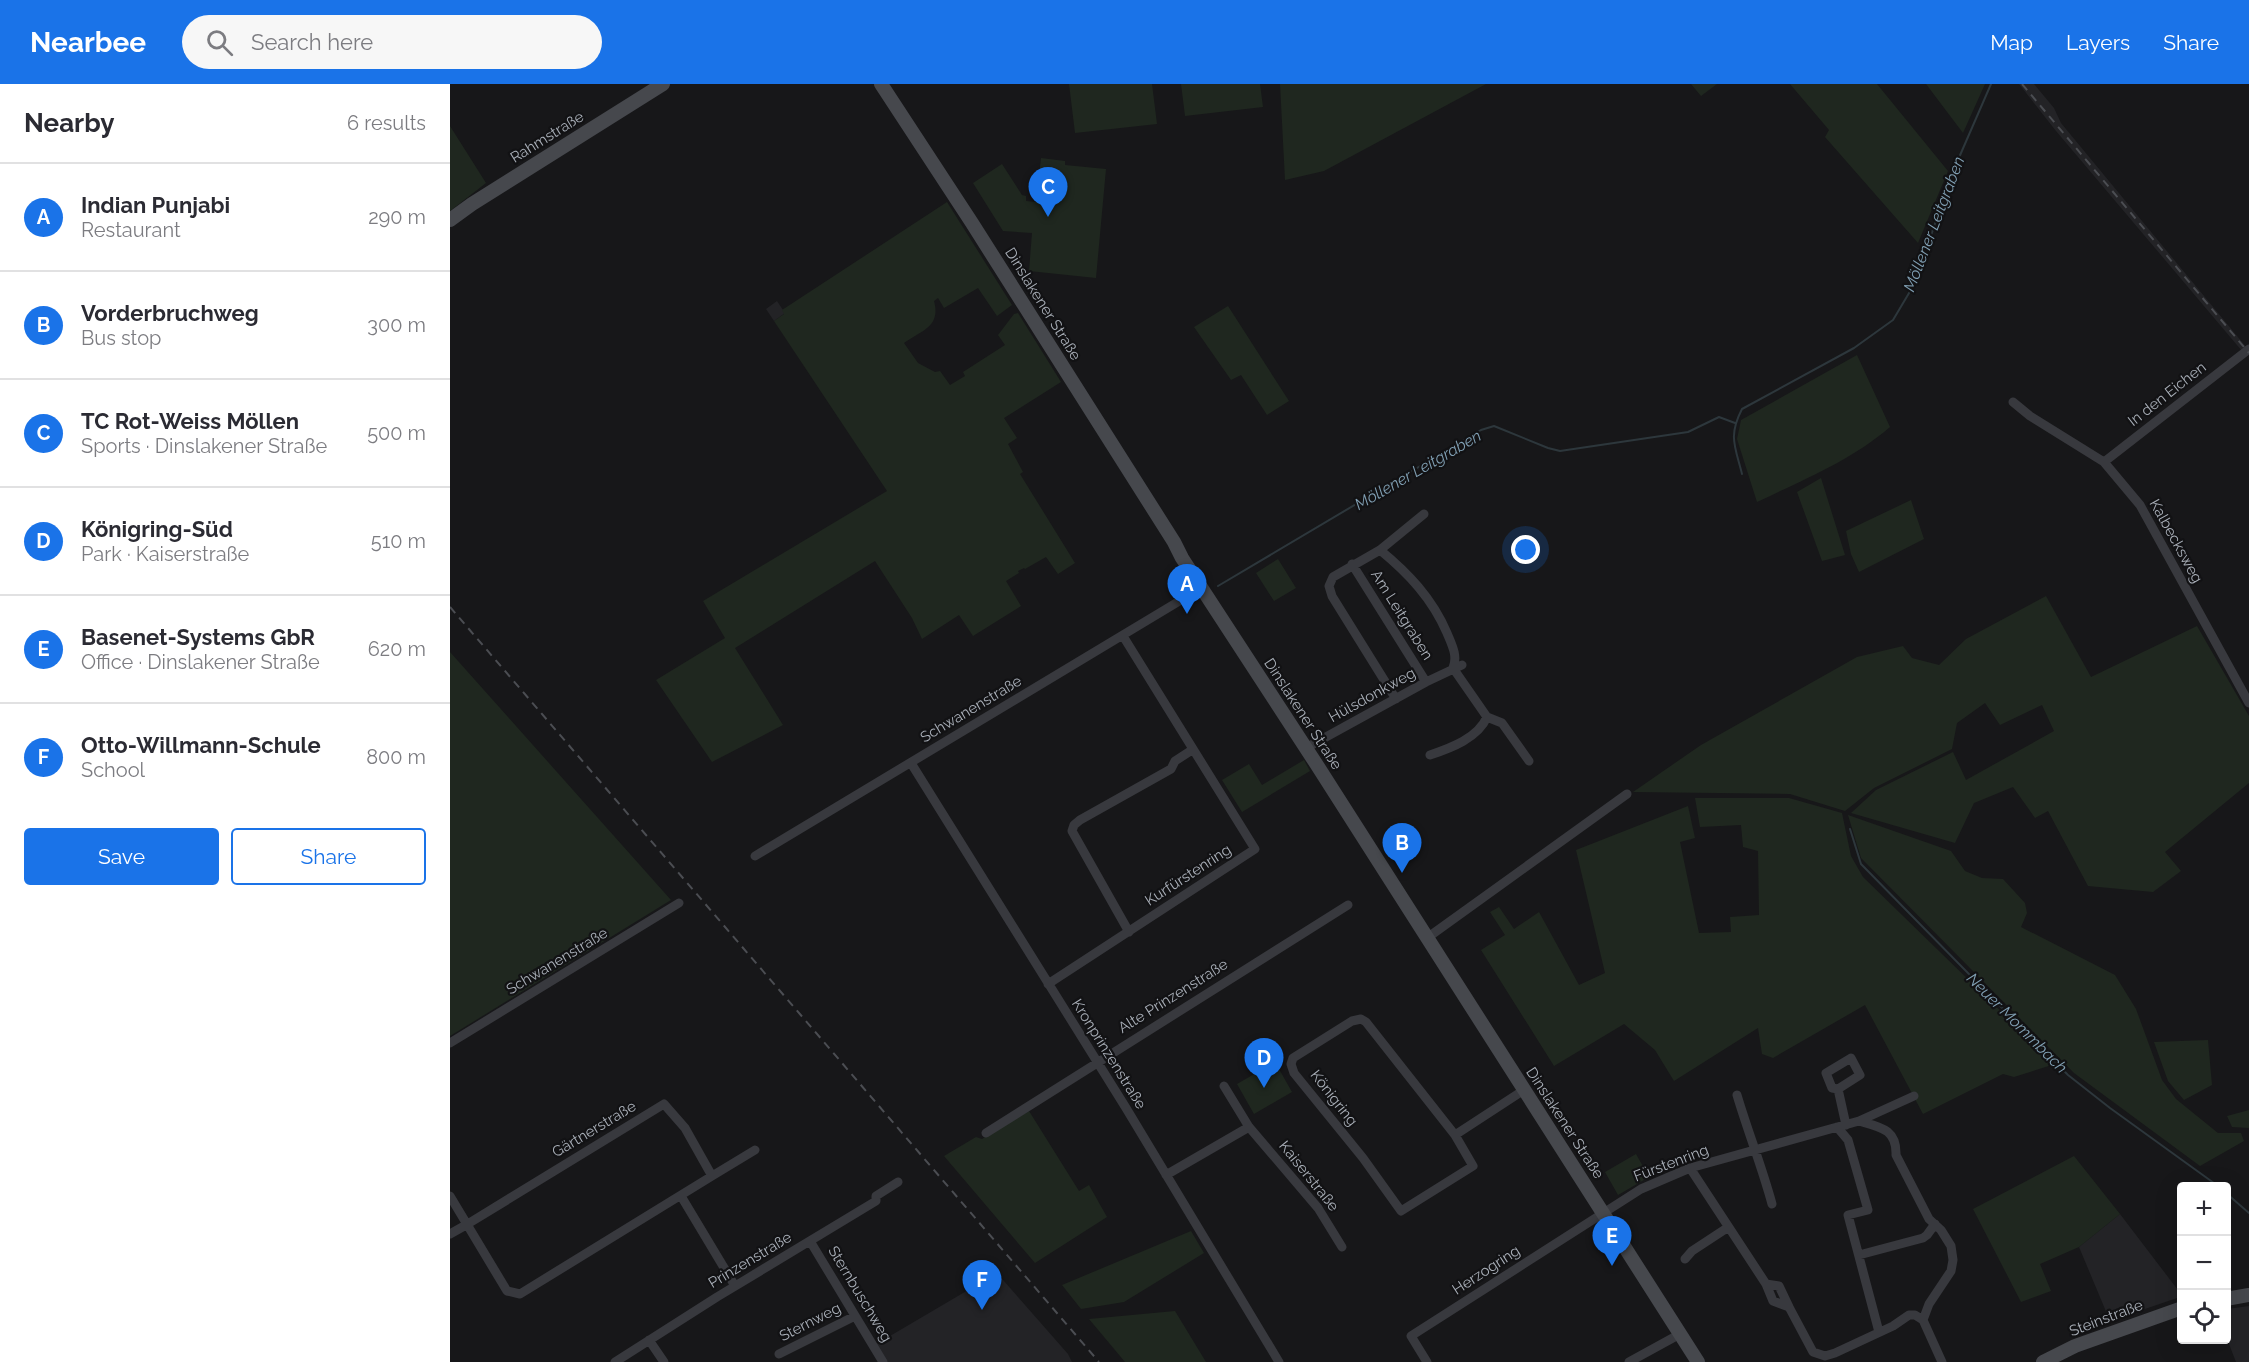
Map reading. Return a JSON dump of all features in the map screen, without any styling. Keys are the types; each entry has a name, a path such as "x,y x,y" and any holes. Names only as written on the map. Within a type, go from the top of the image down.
{"main road":[{"name":"Rahmstraße","path":"450,220 663,84"},
{"name":"Dinslakener Straße","path":"881,84 972,223 1201,588 1306,748 1698,1362"},
{"path":"2231,1298 2249,1295"},
{"name":"Steinstraße","path":"2043,1362 2075,1347 2177,1309"}],"street":[{"name":"In den Eichen","path":"2104,462 2249,349"},
{"name":"Kalbecksweg","path":"2013,402 2030,416 2104,462 2140,505 2249,703"},
{"name":"Am Leitgraben","path":"1396,699 1332,596 1329,586 1333,577 1352,564 1380,550 1424,514"},
{"name":"Am Leitgraben","path":"1380,550 1402,568 1422,590 1440,616 1452,645 1457,667"},
{"name":"Am Leitgraben","path":"1352,564 1426,682"},
{"name":"Schwanenstraße","path":"756,856 1201,588"},
{"name":"Kurfürstenring","path":"1048,984 1255,849 1123,636"},
{"name":"Hülsdonkweg","path":"1306,748 1457,667"},
{"path":"1457,667 1487,717 1502,723 1529,761"},
{"path":"1430,755 1450,749 1482,728 1487,717"},
{"path":"1129,932 1072,831 1074,825 1171,769 1175,761 1192,750"},
{"name":"Kronprinzenstraße","path":"911,763 1279,1362"},
{"path":"1427,938 1627,794"},
{"name":"Schwanenstraße","path":"450,1043 679,903"},
{"name":"Alte Prinzenstraße","path":"986,1133 1096,1061 1348,905"},
{"name":"Königring","path":"1361,1019 1455,1134 1473,1166 1401,1211 1370,1167 1294,1073 1291,1064 1293,1058 1352,1021 1361,1019"},
{"name":"Kaiserstraße","path":"1224,1086 1249,1127 1318,1208 1342,1247"},
{"path":"1838,1089 1842,1126 1868,1210 1848,1215 1879,1332"},
{"path":"1455,1134 1524,1090"},
{"path":"1737,1095 1754,1150 1761,1163 1772,1204"},
{"name":"Fürstenring","path":"1603,1213 1641,1189 1690,1168 1859,1121 1914,1096"},
{"name":"Gärtnerstraße","path":"450,1234 664,1104 685,1128 712,1176"},
{"path":"1859,1121 1886,1129 1896,1143 1896,1155 1929,1219 1941,1230 1951,1246 1953,1260 1951,1271 1929,1305 1923,1320"},
{"path":"1166,1175 1249,1127"},
{"path":"450,1196 507,1291 520,1294 755,1150"},
{"path":"1690,1168 1727,1228 1766,1284 1773,1301 1789,1306 1813,1352 1825,1356 1855,1345 1915,1315 1923,1320 1942,1362"},
{"name":"Prinzenstraße","path":"615,1362 876,1201 876,1196 898,1182"},
{"path":"681,1196 735,1286"},
{"name":"Herzogring","path":"1427,1362 1411,1336 1603,1213"},
{"path":"1859,1255 1923,1238 1928,1235 1935,1224"},
{"path":"1685,1259 1692,1251 1727,1228"},
{"name":"Sternbuschweg","path":"810,1241 883,1362"},
{"name":"Sternweg","path":"779,1354 855,1316"},
{"path":"1629,1362 1680,1334"},
{"path":"650,1340 664,1362"}],"shaded area":[{"path":"1069,84 1152,84 1157,124 1075,133"},
{"path":"1181,84 1260,84 1263,107 1185,116"},
{"path":"1280,84 1486,84 1324,171 1285,180"},
{"path":"1691,84 1717,84 1701,96"},
{"path":"1790,84 1877,84 1948,171 1918,243 1825,137 1829,130"},
{"path":"1926,84 1985,84 1963,133"},
{"path":"2019,84 2034,84 2054,108 2061,123 2247,348 2242,351"},
{"path":"450,126 486,183 450,211"},
{"path":"1041,158 1065,161 1065,165 1106,169 1096,278 1029,271 1032,233 1003,231 973,183 1002,164 1022,195 1026,196 1026,201 1036,202"},
{"path":"947,202 1012,305 997,316 978,288 944,308 938,298 934,301 935,317 932,322 923,331 904,343 918,363 935,372 940,371 950,385 965,376 963,372 1005,345 998,335 1014,314 1018,313 1061,382 1004,418 1017,438 1008,444 1023,472 1020,474 1075,563 1058,574 1046,557 1018,571 1019,573 1006,581 1021,606 973,636 959,615 922,639 912,618 875,561 735,648 783,725 712,762 656,680 725,638 703,601 887,491 774,321 784,314 782,310"},
{"path":"777,301 785,313 774,321 766,309"},
{"path":"1228,306 1289,401 1267,415 1241,375 1231,380 1194,327"},
{"path":"1857,355 1890,427 1860,450 1757,502 1737,439 1741,420"},
{"path":"1821,478 1845,555 1822,561 1797,492"},
{"path":"1911,500 1924,539 1859,572 1851,554 1846,531"},
{"path":"1278,559 1296,588 1274,601 1256,573"},
{"path":"2046,596 2091,677 2197,626 2249,716 2249,783 2165,852 2181,871 2153,892 2088,886 2048,811 2035,818 2013,787 1974,803 1955,843 1851,813 1876,790 1953,752 1966,780 2054,731 2042,705 2000,725 1985,703 1957,723 1952,749 1874,788 1845,811 1790,794 1633,792 1701,745 1857,657 1903,646 1912,658 1939,665 1966,639"},
{"path":"450,652 671,900 450,1036"},
{"path":"1304,760 1310,771 1242,812 1222,780 1249,764 1262,785"},
{"path":"1695,798 1789,798 1842,813 1851,856 1863,877 2055,1064 2014,1077 2003,1074 1923,1114 1865,1005 1773,1058 1762,1054 1758,1028 1674,1081 1655,1050 1624,1024 1554,1066 1481,950 1505,935 1490,912 1499,907 1514,929 1539,912 1579,985 1605,973 1576,850 1688,806 1695,838 1680,842 1699,933 1731,932 1730,917 1759,915 1758,851 1743,847 1741,825 1700,827"},
{"path":"1848,815 1951,851 1965,871 1982,878 2003,879 2025,903 2027,913 2021,927 2115,975 2136,1009 2162,1080 2176,1099 2218,1133 2241,1133 2244,1141 2200,1166 2074,1073 1861,858"},
{"path":"2208,1040 2212,1085 2184,1100 2168,1081 2154,1042"},
{"path":"1275,1062 1292,1092 1254,1114 1237,1084"},
{"path":"2249,1110 2249,1128 2232,1127 2227,1116"},
{"path":"1029,1111 1079,1191 1089,1185 1107,1217 1035,1263 944,1156 976,1137 982,1139"},
{"path":"1636,1154 1649,1177 1618,1195 1605,1172"},
{"path":"2074,1156 2120,1214 2079,1247 2040,1264 2051,1291 2021,1302 1973,1209"},
{"path":"2120,1214 2177,1289 2177,1298 2110,1321 2079,1247"},
{"path":"1191,1231 1204,1253 1124,1302 1081,1309 1062,1285"},
{"path":"997,1273 1068,1354 1072,1362 883,1362 873,1346"},
{"path":"2249,1306 2249,1362 2236,1362 2229,1344 2231,1344 2231,1308"},
{"path":"1175,1311 1206,1362 1125,1362 1089,1319"}],"waterway":[{"name":"Möllener Leitgraben","path":"1742,474 1734,441 1735,427 1742,409 1854,348 1893,320 1915,283 1951,176 1991,84"},
{"name":"Möllener Leitgraben","path":"1218,586 1481,430 1494,426 1560,451 1688,432 1719,417 1735,423"},
{"name":"Neuer Mommbach","path":"1850,829 1861,864 2068,1075 2212,1182"},
{"name":"Neuer Mommbach","path":"2231,1197 2249,1213"}],"railway":[{"path":"2022,84 2249,353"},
{"path":"450,607 1099,1362"}],"place":[{"name":"TC Rot-Weiss Möllen","path":"1048,217"},
{"name":"Indian Punjabi","path":"1187,614"},
{"name":"Vorderbruchweg","path":"1402,873"},
{"name":"Königring-Süd","path":"1264,1088"},
{"name":"Basenet-Systems GbR","path":"1612,1266"},
{"name":"Otto-Willmann-Schule","path":"982,1310"}]}
